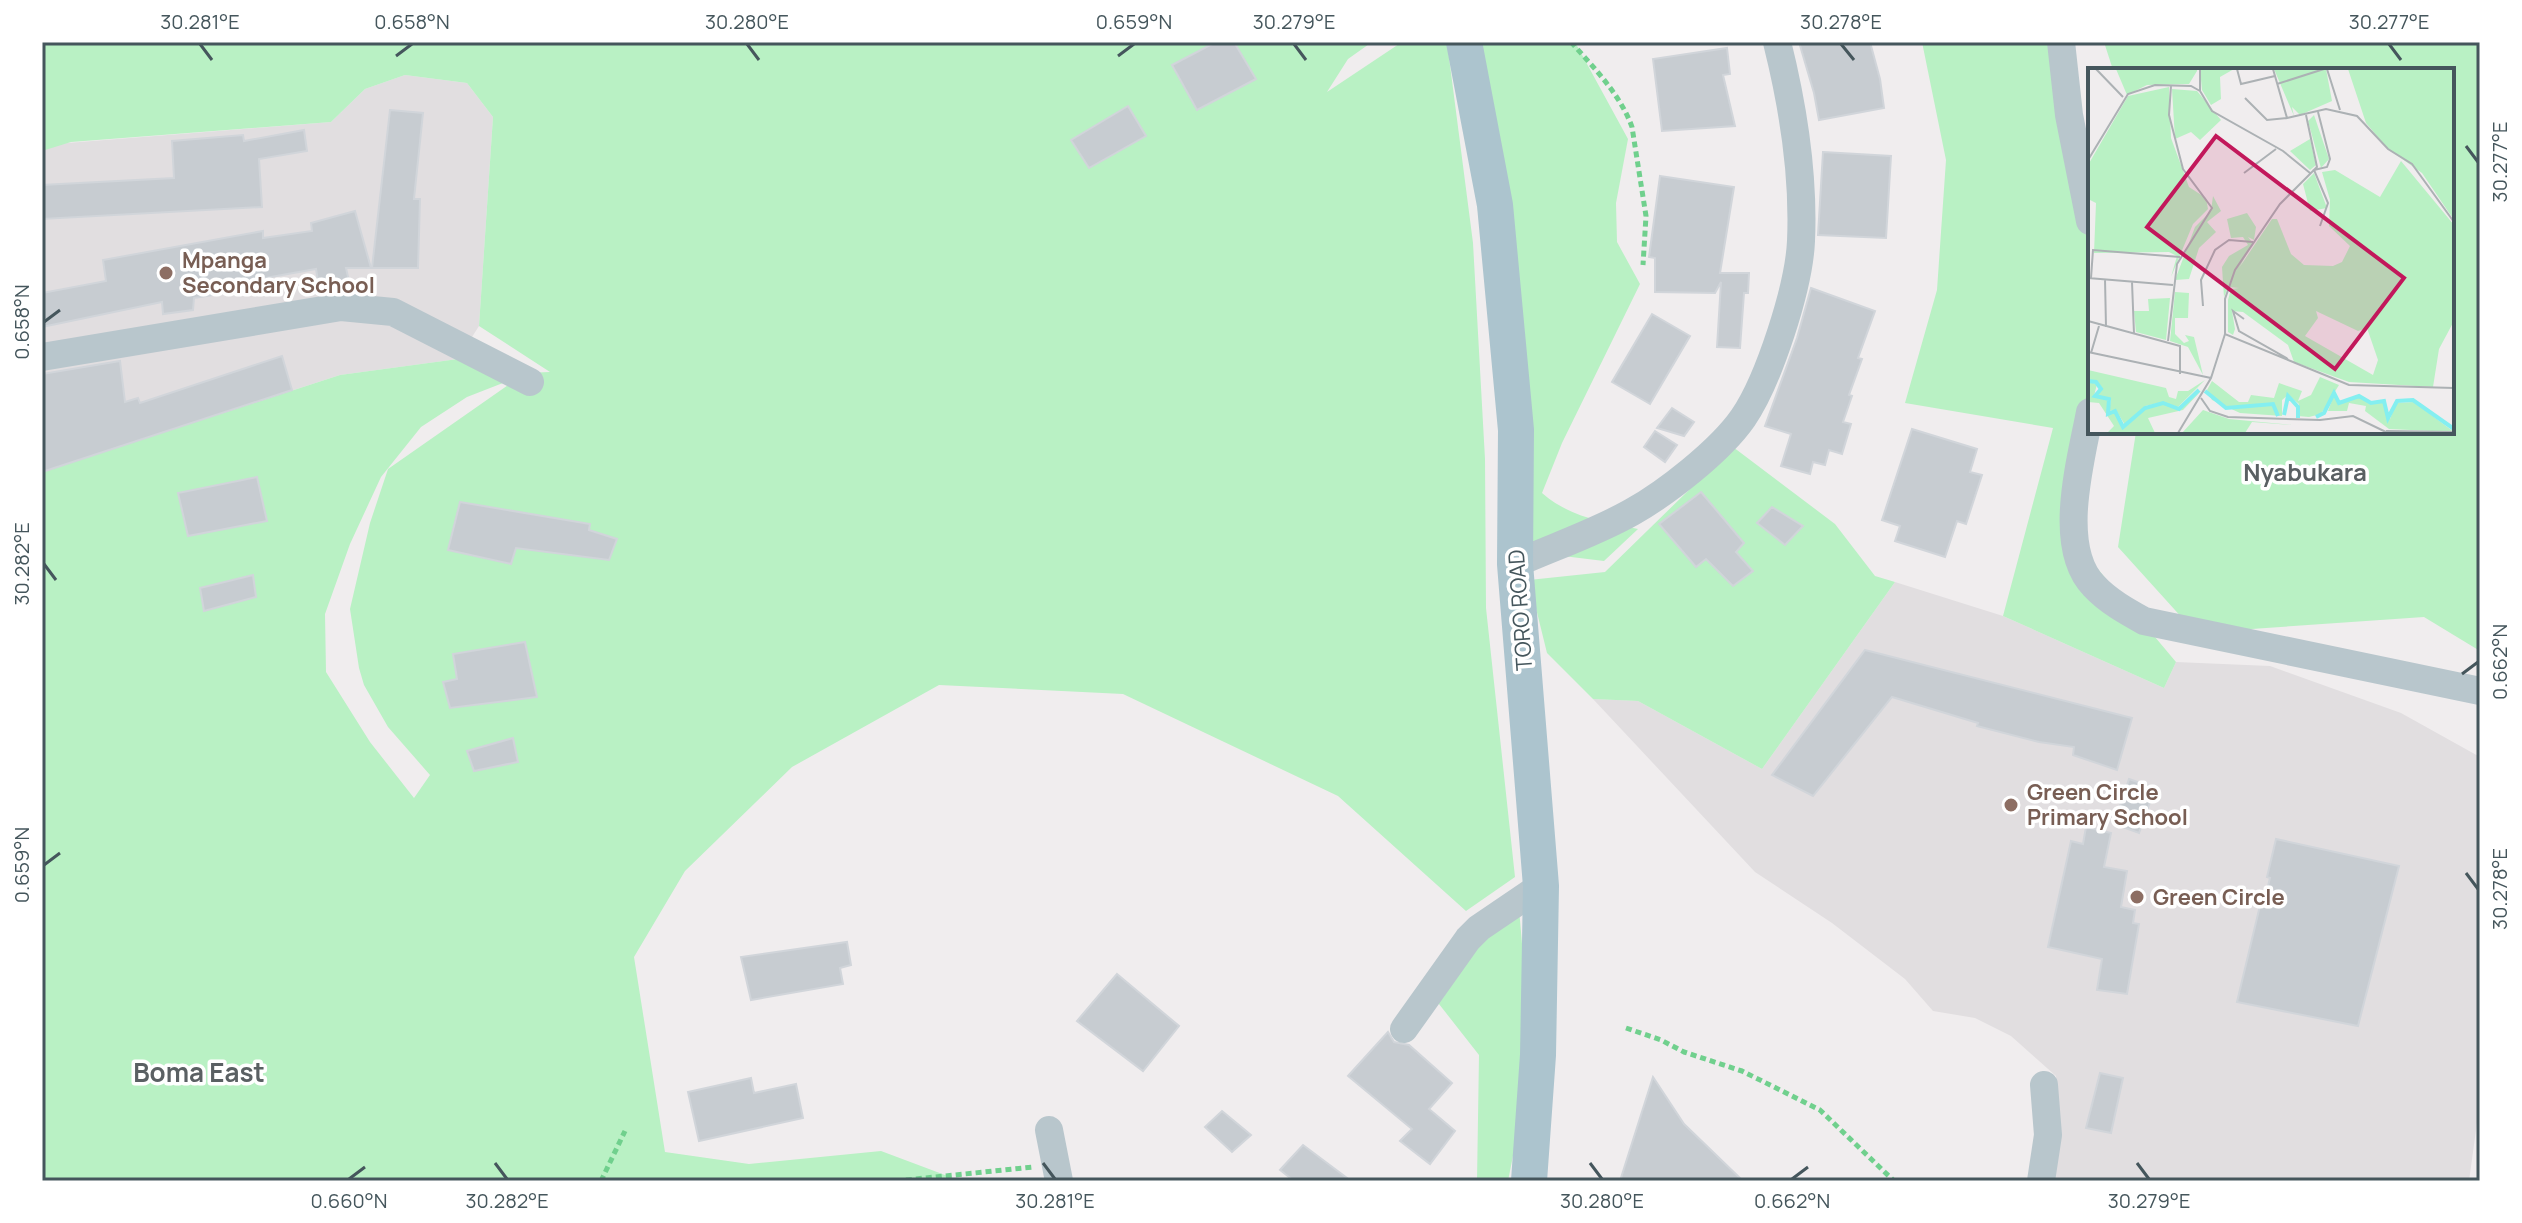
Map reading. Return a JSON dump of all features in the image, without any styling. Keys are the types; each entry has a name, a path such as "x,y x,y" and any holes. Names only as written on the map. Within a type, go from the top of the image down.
{"main road":[{"name":"TORO ROAD","path":"1464,42 1495,205 1516,430 1515,564 1541,886 1538,1055 1529,1181"}],"street":[{"path":"1515,564 1632,512 1682,478 1742,419 1758,390 1783,324 1801,242 1795,124 1777,42"},
{"path":"2061,42 2069,115 2088,211"},
{"path":"42,357 341,307 393,312 530,382"},
{"path":"2088,423 2079,470 2073,531 2079,561 2091,584 2116,605 2144,621 2480,691"},
{"path":"1404,1029 1468,939 1479,928 1541,886"},
{"path":"2041,1181 2048,1135 2044,1085"},
{"path":"1049,1130 1058,1172"}],"path":[{"path":"1571,42 1606,82 1632,127 1646,216 1643,265"},
{"path":"1626,1028 1742,1071 1820,1110 1894,1181"},
{"path":"601,1181 625,1131"},
{"path":"896,1181 1058,1172"}],"shaded area":[{"path":"405,75 467,83 493,117 479,326 458,359 340,375 42,474 42,145 331,122 365,89"},
{"name":"Green Circle","path":"1895,582 2003,616 2164,688 2176,662 2270,666 2401,713 2480,757 2480,1101 2469,1181 2055,1181 2056,1076 2011,1036 1975,1018 1933,1011 1905,979 1832,923 1755,872 1593,699 1638,701 1762,769"}],"green space":[{"path":"42,42 1372,42 1348,59 1327,92 1402,42 1447,42 1473,243 1485,459 1486,608 1515,877 1466,911 1338,796 1123,694 939,685 792,767 685,871 634,957 665,1152 749,1164 881,1151 961,1181 42,1181 42,474 340,375 458,359 525,373 550,372 479,326 493,117 467,83 405,75 365,89 331,122 71,142 42,151","holes":["521,376 388,469 370,523 350,609 364,685 388,727 430,775 414,798 370,742 326,672 325,614 350,544 381,477 421,427 467,397"]},
{"path":"1460,42 1575,42 1628,139 1616,203 1617,242 1640,284 1562,443 1542,493 1575,513 1638,529 1604,561 1514,550"},
{"path":"1922,42 2048,42 2088,190 2090,434 2081,549 2176,662 2164,688 2003,616 2053,428 1905,403 1937,290 1946,160"},
{"path":"2104,42 2480,42 2480,651 2424,617 2208,632 2184,620 2118,547 2136,434 2454,434 2454,68 2112,68"},
{"path":"1733,447 1835,524 1875,576 1895,582 1762,769 1638,701 1593,699 1547,653 1529,580 1605,572"},
{"path":"1518,897 1532,1060 1508,1181 1477,1181 1479,1055 1428,990"}],"building":[{"path":"1216,42 1234,42 1256,79 1197,110 1172,65"},
{"path":"1799,42 1870,42 1884,108 1819,120"},
{"path":"1727,48 1730,74 1723,75 1735,126 1662,131 1653,59"},
{"path":"1128,106 1146,136 1089,168 1071,140"},
{"path":"390,110 423,113 414,199 420,199 418,268 372,268"},
{"path":"304,130 307,151 259,159 262,207 42,219 42,185 174,178 172,141 243,135 244,141"},
{"path":"1823,152 1891,156 1886,238 1818,235"},
{"path":"1660,176 1734,187 1720,273 1749,273 1748,293 1744,293 1740,348 1717,347 1721,282 1715,293 1655,292 1655,258 1649,257"},
{"path":"355,211 371,268 346,268 349,281 319,287 316,269 237,283 238,291 194,298 193,310 163,314 162,302 42,327 42,293 106,281 103,260 263,231 263,238 312,231 311,223"},
{"path":"1811,288 1875,311 1849,395 1852,396 1843,422 1851,424 1842,454 1829,450 1825,465 1813,462 1810,474 1781,466 1791,434 1765,426 1797,338"},
{"path":"1652,314 1690,336 1650,404 1612,382"},
{"path":"282,356 292,390 42,472 42,374 120,361 125,402 138,398 140,403"},
{"path":"1672,408 1694,422 1684,436 1657,428"},
{"path":"1912,429 1977,449 1970,472 1982,475 1966,524 1957,521 1945,557 1895,541 1900,526 1882,520"},
{"path":"1655,431 1677,445 1665,462 1644,447"},
{"path":"257,477 267,521 188,536 178,493"},
{"path":"1701,492 1744,543 1736,552 1753,571 1733,586 1706,559 1696,567 1659,524"},
{"path":"460,502 590,524 589,530 617,539 609,560 516,548 511,564 448,550"},
{"path":"1772,507 1803,526 1785,545 1757,523"},
{"path":"253,575 256,597 204,611 200,588"},
{"path":"525,642 537,697 450,708 443,682 457,679 453,654"},
{"path":"1865,650 2132,718 2117,770 2073,755 2074,747 2039,742 1977,726 1978,723 1892,697 1813,796 1772,775"},
{"path":"513,738 518,762 474,771 467,751"},
{"path":"2129,779 2155,788 2139,833 2114,824"},
{"path":"2086,827 2111,833 2104,867 2127,871 2121,907 2135,910 2133,923 2139,924 2127,994 2097,990 2102,959 2048,947 2071,841 2083,844"},
{"path":"2276,839 2399,866 2358,1026 2237,1002 2263,893 2266,894 2270,878 2267,877"},
{"path":"847,942 851,965 840,968 843,984 751,1000 741,957"},
{"path":"1117,974 1179,1026 1143,1071 1077,1021"},
{"path":"1388,1032 1394,1042 1409,1045 1452,1083 1429,1109 1455,1131 1430,1164 1400,1141 1412,1129 1348,1076"},
{"path":"2100,1073 2123,1078 2111,1133 2086,1128"},
{"path":"1653,1077 1684,1124 1743,1181 1620,1181"},
{"path":"751,1078 754,1093 796,1084 803,1118 699,1141 688,1092"},
{"path":"1222,1111 1251,1135 1232,1152 1205,1127"},
{"path":"1303,1145 1351,1181 1294,1181 1280,1170"}],"place":[{"name":"Mpanga Secondary School","path":"166,273"},
{"name":"Green Circle Primary School","path":"2011,805"},
{"name":"Green Circle","path":"2137,897"}],"district":[{"name":"Nyabukara","path":"2305,473"},
{"name":"Boma East","path":"199,1073"}]}
